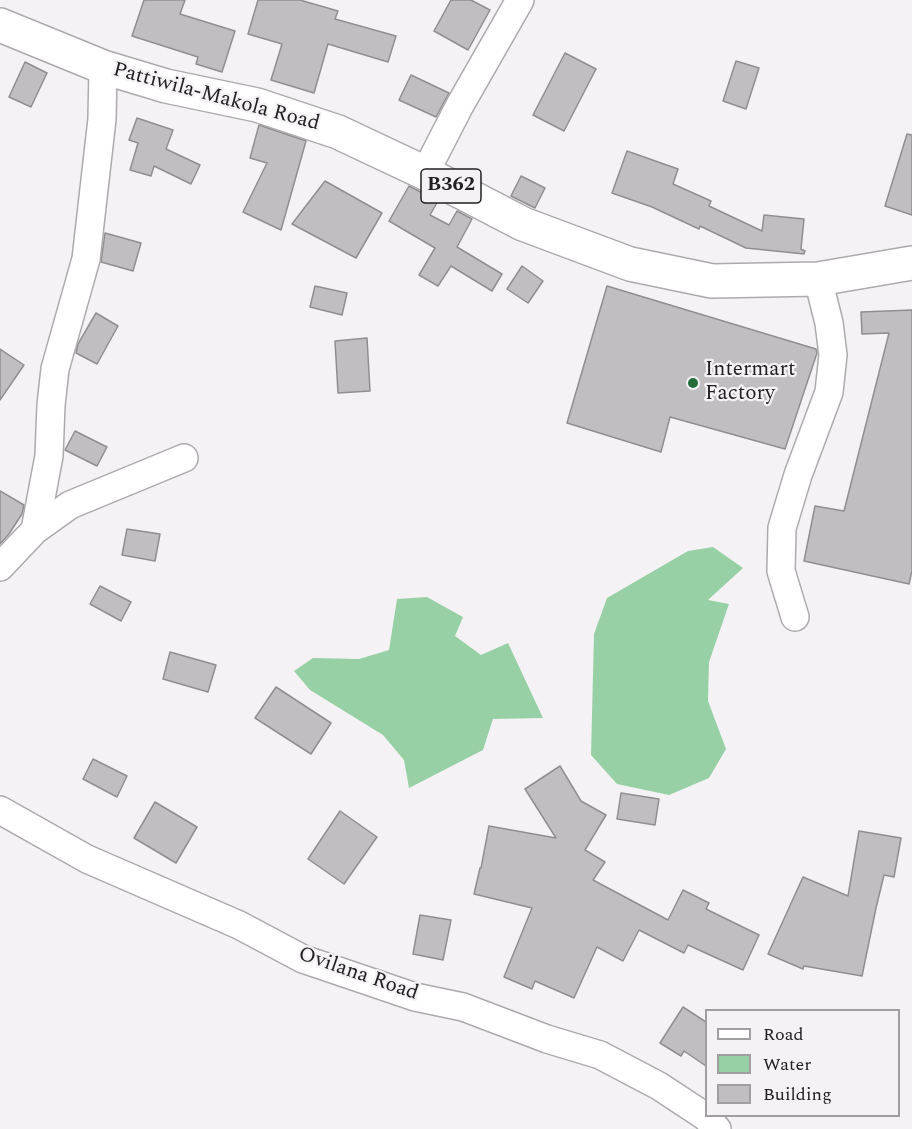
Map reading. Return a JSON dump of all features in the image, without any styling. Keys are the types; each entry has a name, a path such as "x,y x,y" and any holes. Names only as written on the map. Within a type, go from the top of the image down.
{"main road":[{"name":"Pattiwila-Makola Road","path":"0,25 103,67 166,86 257,105 338,132 425,173 523,224 630,264 712,281 818,279 912,263"}],"street":[{"path":"425,173 460,105 520,0"},
{"path":"35,530 49,456 55,369 86,259 102,119 103,67"},
{"path":"795,617 781,571 782,528 798,475 829,392 833,355 829,323 818,279"},
{"path":"0,567 35,530 70,505 184,459"},
{"name":"Ovilana Road","path":"0,810 87,859 239,925 303,959 414,997 463,1007 547,1039 600,1055 659,1086 705,1116"},
{"name":"Ovilana Road","path":"706,1117 717,1129"}],"water":[{"path":"713,547 743,568 708,600 729,604 709,662 708,701 726,749 709,778 669,795 617,784 591,755 594,634 607,598 688,551"},
{"path":"427,597 463,617 455,636 481,655 508,643 543,718 493,719 483,750 409,788 404,760 383,735 310,690 294,671 313,658 359,659 389,650 397,599"}],"building":[{"path":"144,0 185,0 180,14 235,31 222,72 196,64 198,57 132,36"},
{"path":"258,0 300,0 338,11 335,19 396,36 388,62 328,44 314,93 271,80 282,44 248,34"},
{"path":"451,0 471,0 490,10 468,50 434,31"},
{"path":"565,53 596,69 564,131 533,115"},
{"path":"736,61 759,68 746,109 723,101"},
{"path":"25,62 47,73 31,107 9,97"},
{"path":"411,75 449,93 436,117 399,100"},
{"path":"137,118 173,130 166,149 200,165 191,184 154,166 151,176 130,170 138,143 129,140"},
{"path":"259,125 306,141 281,230 243,212 267,163 250,158"},
{"path":"907,134 912,135 912,215 885,206"},
{"path":"627,151 678,169 673,184 711,201 709,206 762,231 764,215 804,219 801,249 805,251 804,254 746,248 700,226 699,229 652,207 612,193"},
{"path":"521,176 545,188 535,208 511,196"},
{"path":"325,181 382,213 356,258 292,224"},
{"path":"409,186 438,201 430,215 449,225 457,211 472,219 457,247 502,274 492,291 451,266 438,286 419,275 435,248 389,221"},
{"path":"105,233 141,243 133,271 101,262"},
{"path":"522,266 543,281 528,303 507,289"},
{"path":"315,286 347,293 342,315 310,307"},
{"name":"Intermart Factory","path":"607,286 816,349 817,353 785,449 670,417 661,452 567,423"},
{"path":"912,310 912,571 909,584 804,561 815,506 844,511 889,333 862,334 861,312"},
{"path":"96,313 118,326 97,364 76,353 78,344"},
{"path":"367,338 370,391 338,393 335,341"},
{"path":"0,349 24,365 0,400"},
{"path":"75,431 107,447 97,466 65,450"},
{"path":"0,491 24,505 22,514 0,544"},
{"path":"127,529 160,534 155,561 122,555"},
{"path":"100,586 131,602 121,621 90,604"},
{"path":"170,652 216,665 208,692 163,679"},
{"path":"276,687 331,723 311,754 255,718"},
{"path":"93,759 127,776 117,797 83,779"},
{"path":"560,766 581,801 606,815 585,850 605,862 593,880 668,920 683,890 709,903 706,909 759,935 743,970 688,945 684,953 639,930 623,961 597,947 574,998 535,981 532,989 504,977 532,908 474,894 489,826 556,838 525,789"},
{"path":"621,793 659,799 655,825 617,819"},
{"path":"155,802 197,827 176,863 134,838"},
{"path":"340,811 377,837 344,884 308,859"},
{"path":"859,831 901,838 894,877 884,875 862,976 804,966 803,969 768,954 803,877 848,896"},
{"path":"420,915 451,920 443,960 413,954"},
{"path":"683,1007 705,1021 705,1065 684,1051 681,1056 660,1043"}],"place":[{"name":"Intermart Factory","path":"693,383"}]}
